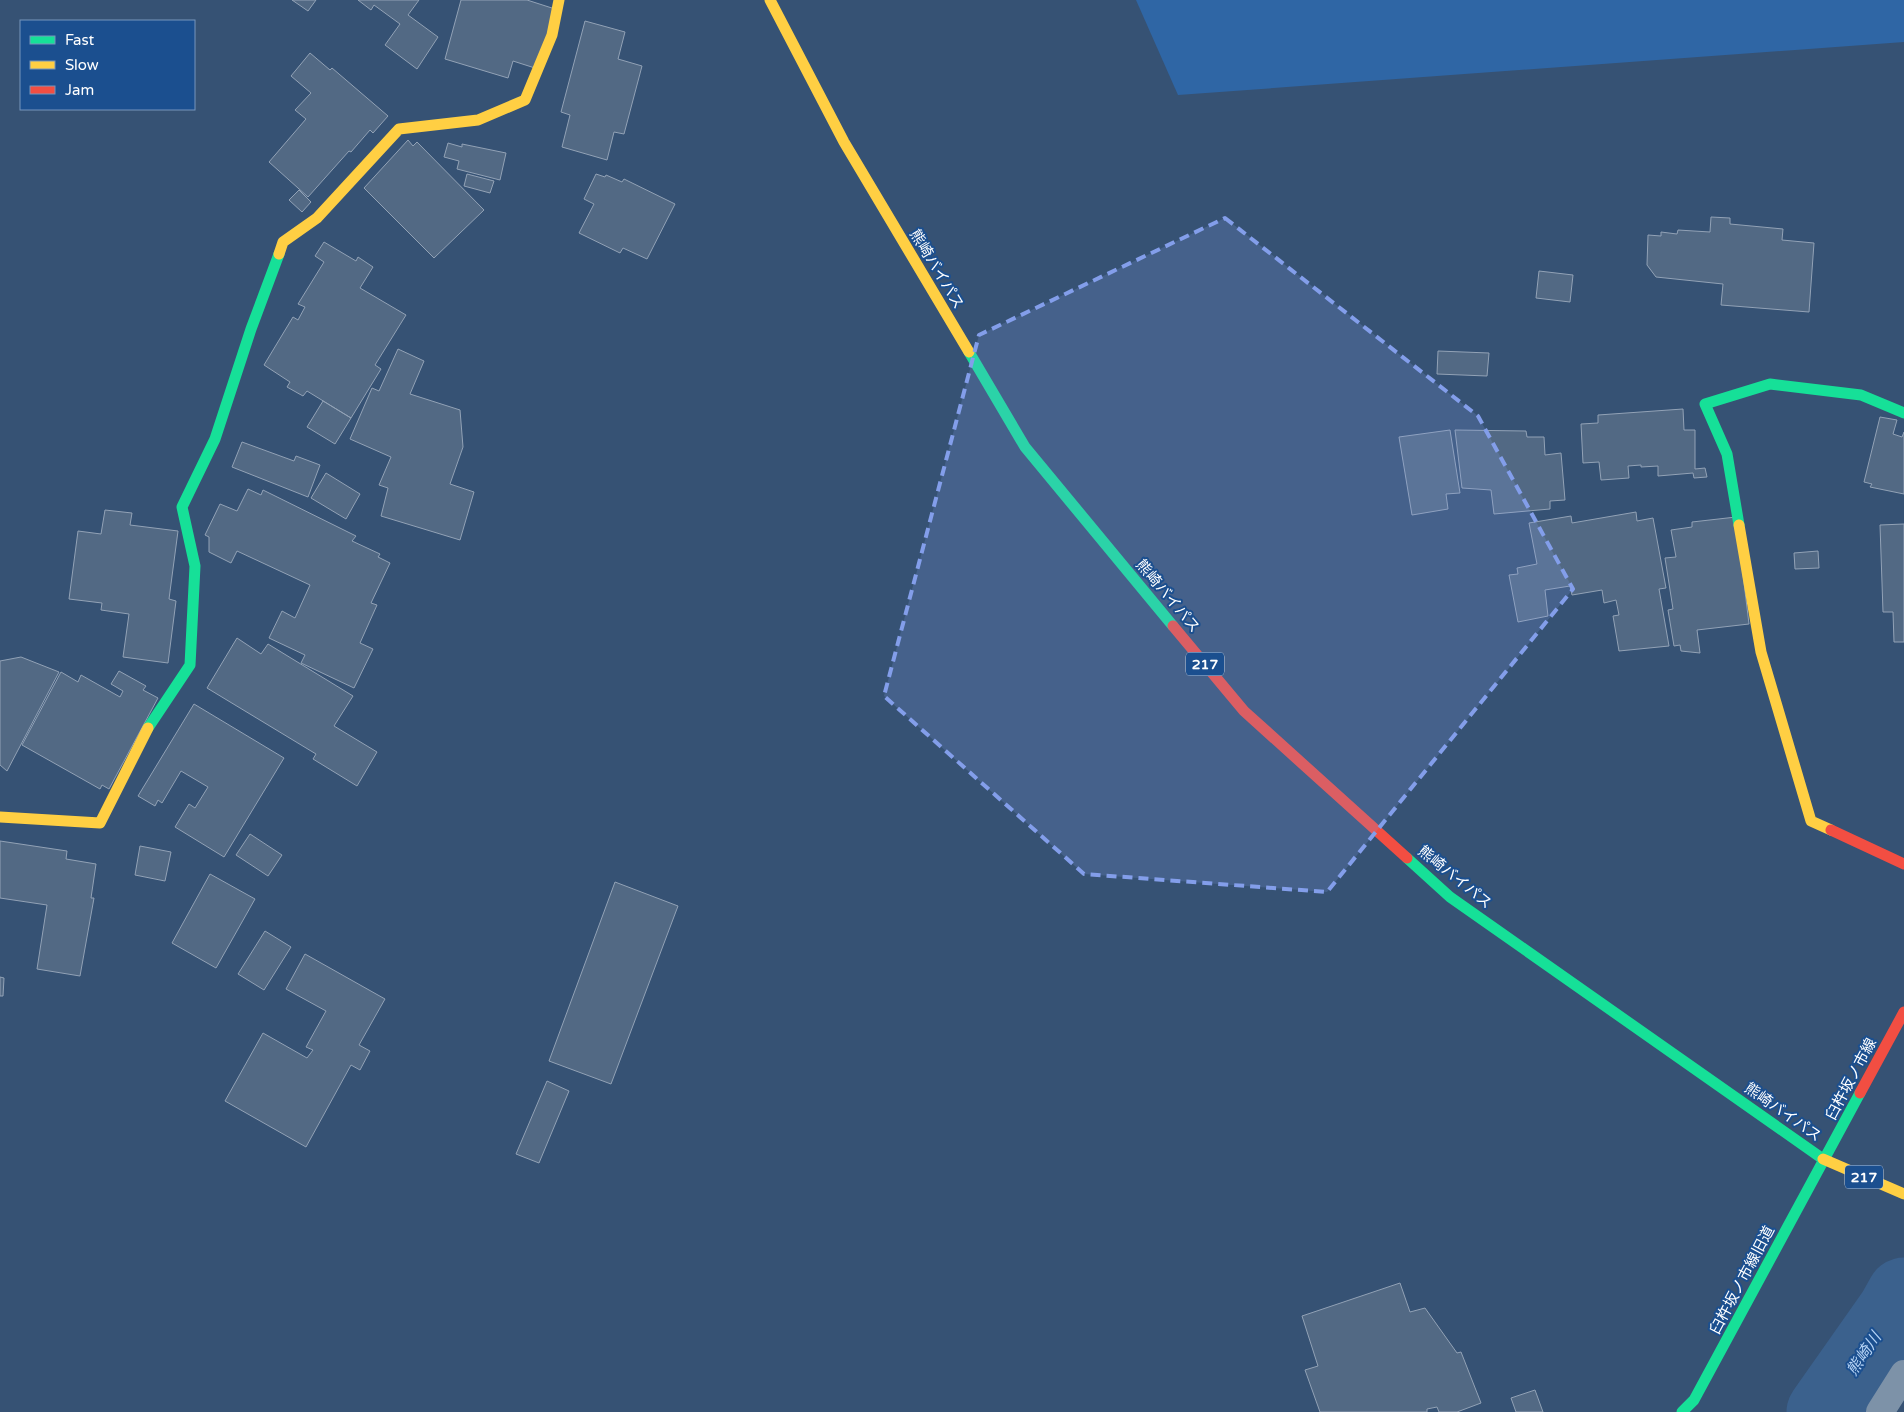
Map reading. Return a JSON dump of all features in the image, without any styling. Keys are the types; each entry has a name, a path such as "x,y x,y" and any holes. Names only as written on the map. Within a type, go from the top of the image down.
{"main road":[{"path":"0,817 100,824 150,725 190,665 195,566 182,507 215,439 251,329 283,242 317,218 399,129 478,120 525,100 552,35 560,0"},
{"name":"熊崎バイパス","path":"770,0 844,142 1025,448 1244,711 1450,897 1824,1160"},
{"path":"1904,413 1861,395 1770,384 1705,404 1727,454 1761,652 1811,821 1904,864"},
{"name":"臼杵坂ノ市線","path":"1824,1160 1904,1012"},
{"name":"217","path":"1824,1160 1904,1194"},
{"name":"臼杵坂ノ市線旧道","path":"1682,1412 1694,1400 1824,1160"}],"street":[{"path":"1880,1412 1904,1374"}],"highlighted area":[{"path":"1225,218 1478,416 1573,589 1327,892 1084,874 884,696 979,335"}],"shaded area":[{"path":"1136,0 1904,0 1904,42 1178,95"}],"building":[{"path":"292,0 316,0 308,11"},
{"path":"358,0 419,0 408,15 438,37 417,69 385,45 400,24 374,5 371,10"},
{"path":"461,0 527,0 555,9 538,69 513,61 508,78 445,59"},
{"path":"585,21 625,32 618,59 642,66 624,134 614,132 607,160 562,147 570,115 561,112"},
{"path":"310,53 330,70 332,68 388,116 373,133 370,130 351,152 349,151 308,197 269,162 306,119 295,110 311,93 291,76"},
{"path":"408,140 413,146 417,142 484,210 434,258 364,188"},
{"path":"448,143 462,147 462,144 506,153 500,180 457,169 459,161 444,157"},
{"path":"467,174 494,181 490,193 464,186"},
{"path":"596,174 605,177 606,175 622,182 624,179 675,204 647,259 623,248 620,253 579,233 594,204 584,199"},
{"path":"299,190 311,202 302,212 289,200"},
{"path":"1711,217 1730,218 1730,224 1783,229 1782,240 1814,243 1809,312 1721,305 1723,284 1656,277 1647,265 1648,235 1661,236 1661,232 1677,234 1678,230 1710,232"},
{"path":"324,242 356,261 358,257 373,267 360,288 406,315 375,365 381,369 351,418 307,391 303,396 287,387 290,382 264,365 293,317 298,320 305,307 298,304 324,262 315,256"},
{"path":"1539,271 1573,275 1570,302 1536,298"},
{"path":"398,349 424,361 410,394 460,410 463,447 450,484 474,492 460,540 381,516 388,488 379,485 391,457 350,439 372,388 379,391"},
{"path":"1438,351 1489,353 1487,376 1437,374"},
{"path":"323,401 351,418 335,444 307,427"},
{"path":"1683,409 1684,430 1695,430 1695,469 1705,468 1707,477 1694,478 1693,473 1658,476 1658,466 1641,467 1641,465 1628,466 1629,478 1601,480 1599,462 1583,463 1581,424 1598,423 1598,415"},
{"path":"1880,417 1897,420 1893,434 1902,437 1904,432 1904,494 1870,487 1872,484 1864,482"},
{"path":"1450,430 1460,493 1446,494 1448,509 1412,515 1399,437"},
{"path":"1455,430 1526,431 1527,437 1544,437 1545,455 1561,453 1565,500 1550,501 1550,509 1494,514 1491,490 1462,488"},
{"path":"242,442 294,461 296,456 320,465 308,497 232,467"},
{"path":"326,473 360,494 346,519 311,498"},
{"path":"248,489 261,495 263,490 356,536 352,541 380,554 378,557 390,563 371,603 377,605 360,643 373,649 354,688 301,663 305,655 269,638 282,611 295,618 310,585 237,551 231,563 209,552 209,537 205,535 220,504 237,511"},
{"path":"105,510 132,513 130,525 178,531 169,599 176,601 168,663 123,657 129,614 101,610 102,603 69,599 78,531 101,534"},
{"path":"1636,512 1637,521 1653,518 1666,588 1659,589 1669,646 1619,651 1613,616 1619,615 1616,600 1604,603 1602,590 1572,595 1570,586 1545,590 1548,616 1518,622 1509,575 1518,574 1517,568 1537,564 1529,523 1571,516 1572,523"},
{"path":"1736,517 1749,624 1697,630 1700,653 1681,651 1680,645 1674,646 1668,610 1673,609 1665,558 1676,557 1671,530 1692,527 1692,522"},
{"path":"1904,524 1904,642 1894,642 1893,612 1883,612 1880,525"},
{"path":"1818,551 1819,568 1795,569 1794,553"},
{"path":"237,638 261,654 268,644 353,696 334,726 377,752 357,786 313,759 316,754 207,688"},
{"path":"21,657 59,672 7,771 0,765 0,661"},
{"path":"119,671 146,686 143,690 158,698 109,789 102,785 100,789 22,745 61,672 78,682 81,675 120,697 123,691 111,684"},
{"path":"194,704 284,758 224,857 175,827 189,804 195,808 208,787 181,771 162,803 158,800 155,806 138,796"},
{"path":"250,834 282,855 268,876 236,855"},
{"path":"0,841 67,851 66,859 96,864 91,898 94,898 80,976 37,969 47,905 0,898"},
{"path":"140,846 171,852 165,881 135,875"},
{"path":"210,874 255,899 216,968 172,943"},
{"path":"615,882 678,906 611,1084 549,1061"},
{"path":"265,931 291,947 264,990 238,974"},
{"path":"305,954 385,999 359,1045 370,1051 360,1070 351,1065 306,1147 225,1101 263,1033 307,1058 313,1050 306,1047 326,1011 286,989"},
{"path":"0,977 4,978 3,996 0,996"},
{"path":"547,1081 569,1091 539,1163 516,1154"},
{"path":"1400,1283 1410,1312 1425,1308 1457,1353 1461,1352 1481,1403 1457,1412 1439,1412 1437,1407 1427,1409 1427,1412 1320,1412 1305,1370 1318,1366 1302,1316"},
{"path":"1535,1390 1543,1412 1516,1412 1511,1398"}],"waterway":[{"name":"熊崎川","path":"1824,1412 1895,1311 1904,1295"}],"traffic: fast":[{"path":"148,728 190,665 195,566 182,507 215,439 251,329 279,254"},
{"path":"969,352 1025,447 1173,626"},
{"path":"1739,525 1727,454 1705,404 1770,384 1861,395 1904,413"},
{"path":"1407,858 1450,897 1823,1159"},
{"path":"1682,1412 1694,1400 1860,1093"}],"traffic: slow":[{"path":"279,254 283,242 317,218 399,129 478,120 525,100 552,35 559,0"},
{"path":"770,0 844,142 969,352"},
{"path":"1739,525 1761,652 1811,821 1831,830"},
{"path":"0,817 100,823 148,728"},
{"path":"1823,1159 1904,1194"}],"traffic: jam":[{"path":"1173,626 1244,711 1407,858"},
{"path":"1831,830 1904,864"},
{"path":"1860,1093 1904,1012"}]}
